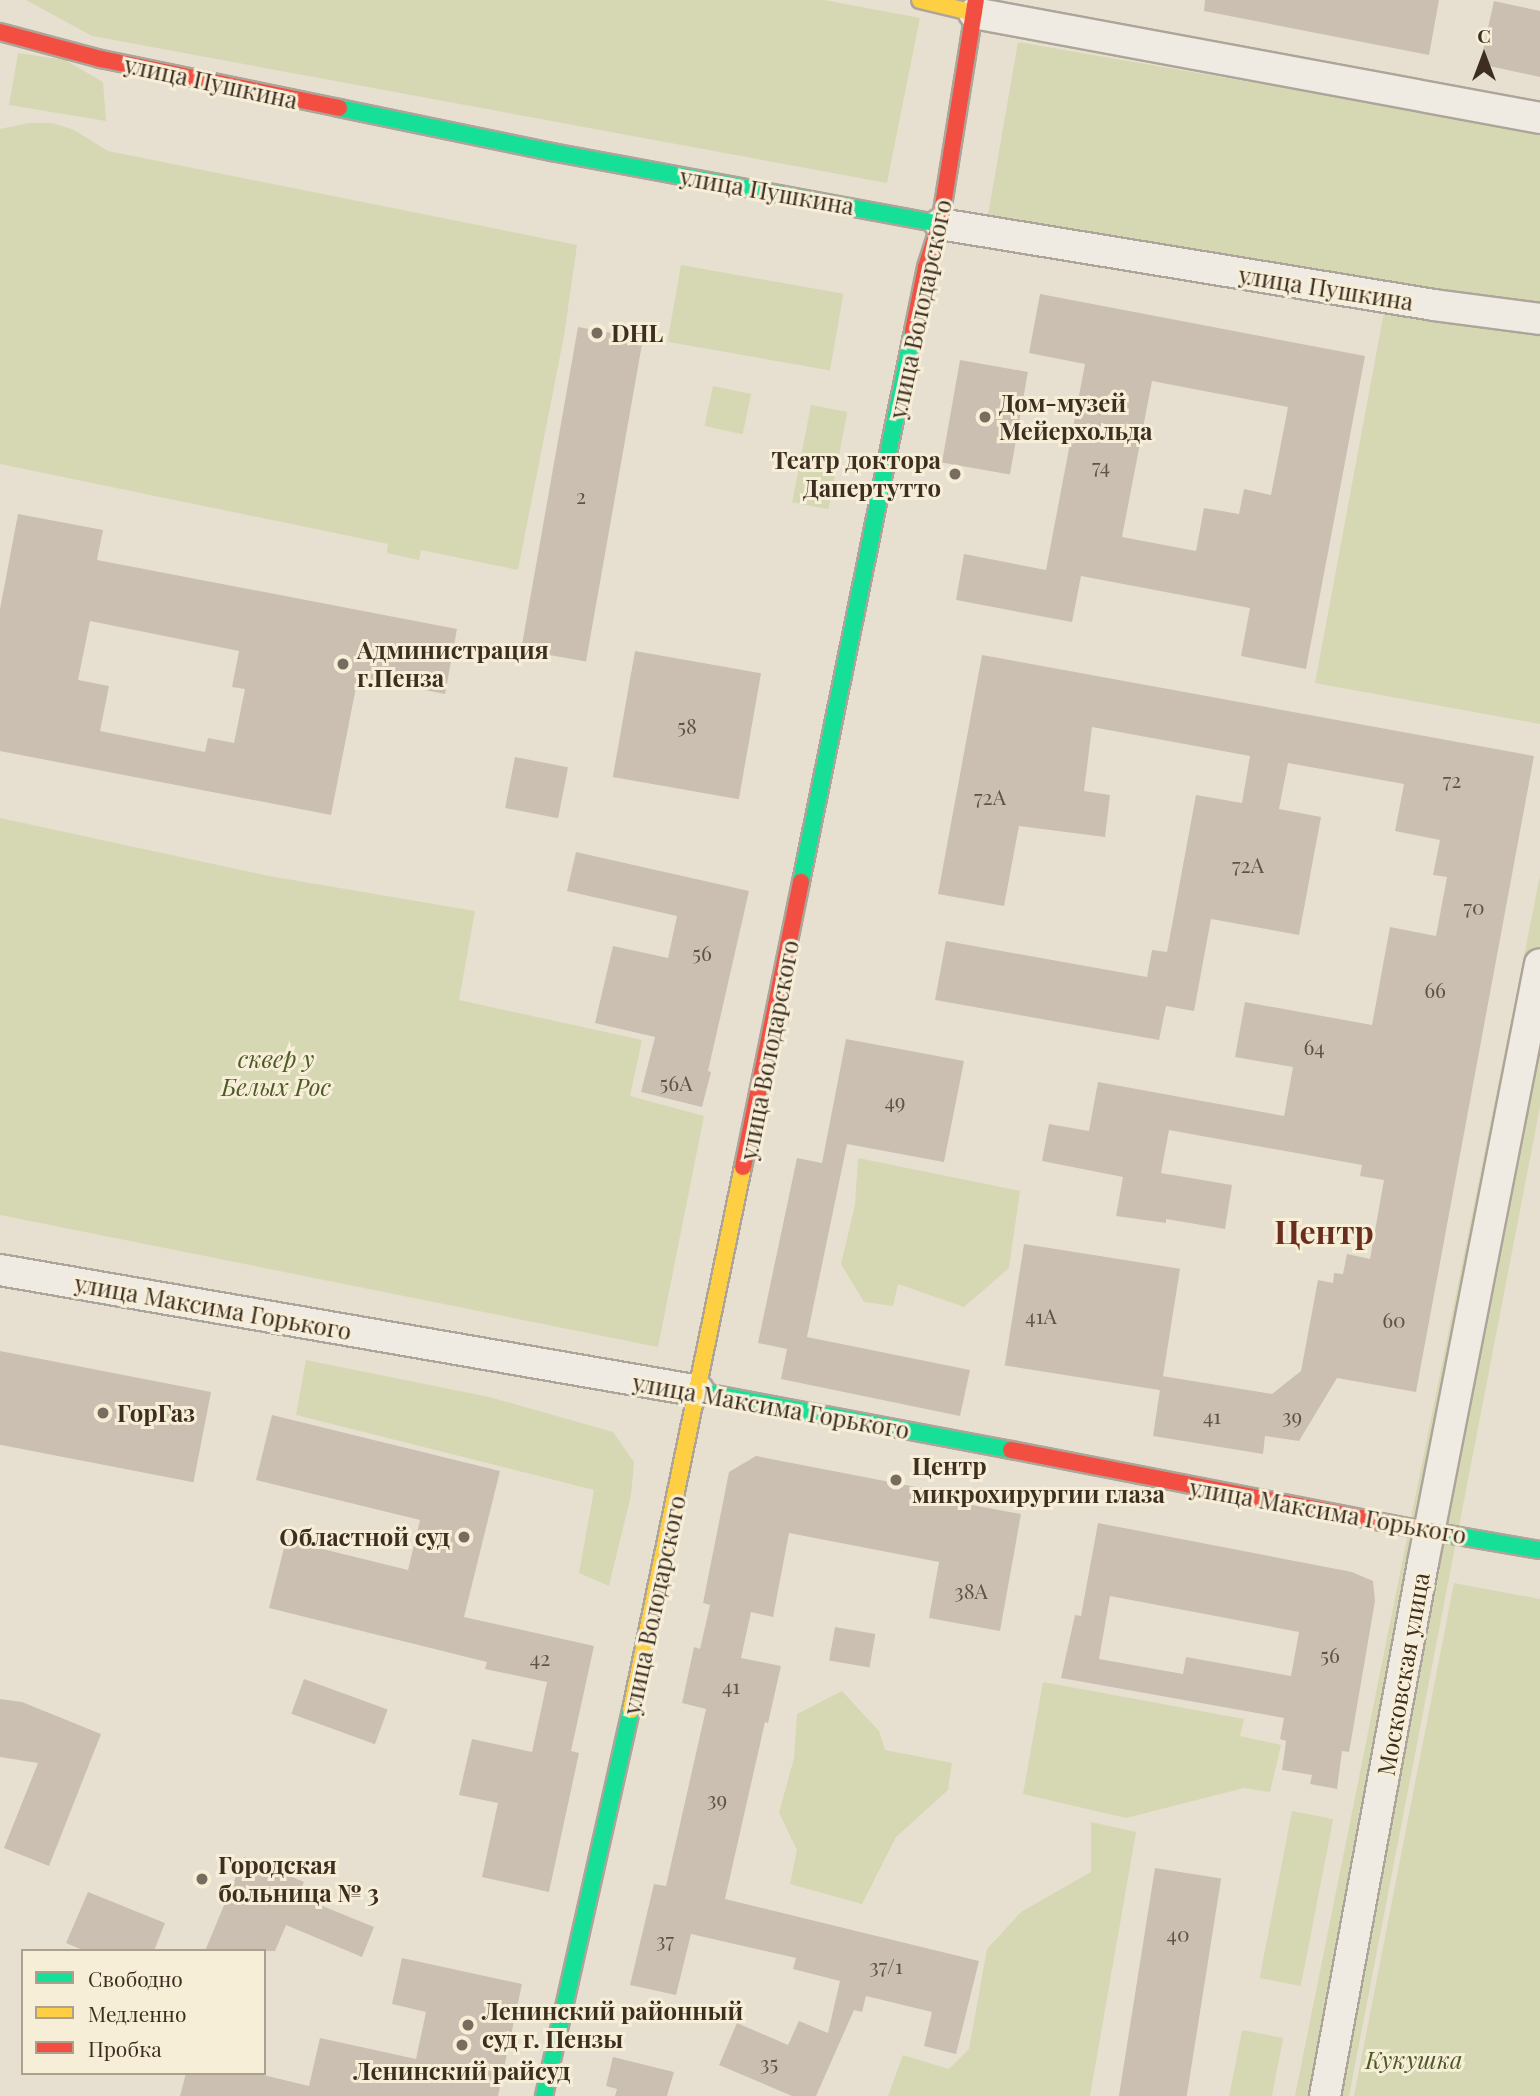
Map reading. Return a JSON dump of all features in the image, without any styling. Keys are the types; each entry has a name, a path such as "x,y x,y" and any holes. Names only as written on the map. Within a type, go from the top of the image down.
{"main road":[{"path":"920,0 975,7"},
{"name":"улица Володарского","path":"544,2096 699,1391 926,267 940,224 975,7"},
{"name":"улица Пушкина","path":"0,32 101,59 552,152 940,224"},
{"name":"улица Максима Горького","path":"699,1391 1540,1550"}],"street":[{"path":"975,7 1540,118"},
{"name":"улица Пушкина","path":"940,224 1434,305 1540,319"},
{"name":"Московская улица","path":"1325,2096 1430,1530 1540,964"},
{"name":"улица Максима Горького","path":"0,1270 699,1391"}],"green space":[{"path":"26,0 824,0 920,18 887,183 92,36"},
{"path":"1018,42 1540,132 1540,724 1315,683 1389,285 988,215"},
{"path":"18,53 65,60 103,82 106,121 9,105"},
{"path":"28,123 53,123 74,130 108,151 577,245 564,336 518,570 421,550 419,560 387,553 388,544 0,464 0,129"},
{"path":"681,265 843,294 830,370 667,342"},
{"path":"713,386 751,394 743,434 704,426"},
{"path":"811,405 847,412 828,509 792,502"},
{"name":"сквер у Белых Рос","path":"0,818 269,876 475,911 459,1000 642,1040 630,1096 704,1116 658,1347 0,1215"},
{"path":"1540,876 1540,1107 1349,2096 1295,2096"},
{"path":"858,1158 1020,1191 1009,1268 964,1307 898,1284 893,1306 864,1302 841,1264 855,1205"},
{"path":"306,1360 489,1397 613,1432 634,1462 631,1495 609,1586 579,1573 594,1490 296,1415"},
{"name":"Кукушка","path":"1454,1583 1540,1599 1540,2096 1354,2096"},
{"path":"1043,1682 1244,1719 1240,1736 1281,1745 1270,1792 1244,1788 1126,1818 1023,1794"},
{"path":"842,1691 879,1731 885,1750 952,1763 948,1790 896,1837 862,1904 790,1884 797,1850 779,1813 794,1758 797,1714"},
{"path":"1292,1811 1333,1819 1301,1986 1260,1978"},
{"path":"1091,1822 1136,1832 1090,2096 888,2096 903,2055 949,2069 969,2049 987,1949 1021,1912 1091,1872"},
{"path":"1242,2030 1283,2038 1272,2096 1229,2096"}],"building":[{"path":"1205,0 1439,0 1429,55 1204,11"},
{"path":"1494,1 1540,11 1540,77 1480,64"},
{"path":"1040,294 1365,356 1306,669 1241,656 1250,608 1081,576 1072,622 956,600 964,554 1046,570 1085,364 1029,353","holes":["1152,381 1288,407 1271,495 1244,489 1239,514 1204,508 1196,551 1122,537"]},
{"path":"578,327 643,338 586,661 521,650"},
{"name":"Дом-музей Мейерхольда","path":"960,360 1028,372 1010,474 942,462"},
{"name":"Администрация г.Пенза","path":"18,514 103,530 97,560 457,629 445,694 358,677 331,815 0,751 0,609","holes":["90,621 239,651 232,687 245,689 234,743 208,738 205,752 100,731 109,686 78,680"]},
{"path":"635,651 761,673 739,799 613,777"},
{"path":"982,655 1534,756 1416,1392 1337,1378 1299,1441 1265,1436 1263,1454 1153,1436 1162,1376 1272,1394 1301,1371 1318,1280 1333,1283 1334,1273 1343,1274 1347,1254 1370,1259 1384,1180 1360,1176 1362,1165 1169,1130 1161,1173 1232,1185 1225,1229 1166,1219 1166,1223 1116,1216 1123,1177 1042,1161 1049,1124 1089,1131 1098,1082 1284,1116 1293,1067 1235,1057 1245,1002 1372,1025 1390,927 1436,936 1447,877 1433,875 1440,840 1395,831 1404,784 1288,763 1279,809 1321,817 1299,935 1211,919 1194,1011 1166,1006 1159,1040 935,1000 946,941 1147,977 1152,950 1167,952 1196,795 1242,803 1250,756 1092,727 1084,791 1110,795 1105,837 1019,826 1004,906 938,894"},
{"path":"515,757 568,767 558,818 505,808"},
{"path":"576,852 749,891 702,1107 641,1092 655,1037 595,1023 613,946 668,958 677,916 567,891"},
{"path":"846,1039 964,1061 944,1162 847,1144 807,1337 970,1370 960,1416 781,1379 787,1349 758,1343 797,1158 822,1163"},
{"path":"1024,1244 1180,1269 1161,1390 1005,1365"},
{"name":"ГорГаз","path":"0,1351 211,1392 193,1482 0,1445"},
{"path":"272,1415 500,1471 464,1617 594,1646 571,1751 579,1753 549,1892 482,1877 498,1803 459,1795 472,1739 532,1752 547,1682 485,1669 487,1662 269,1608 286,1540 408,1570 420,1520 256,1480"},
{"path":"756,1456 952,1494 950,1501 1021,1514 1000,1631 929,1618 939,1562 789,1533 773,1617 751,1612 741,1658 781,1666 768,1723 765,1722 725,1899 979,1961 956,2054 924,2046 932,2012 866,1996 862,2012 854,2010 816,2096 792,2096 719,2065 737,2023 788,2045 799,2021 828,2033 840,1981 793,1969 796,1958 691,1934 676,1995 630,1985 654,1884 666,1886 706,1709 682,1703 694,1647 700,1649 710,1605 703,1603 729,1472"},
{"path":"1098,1523 1352,1572 1373,1581 1375,1601 1351,1741 1349,1752 1342,1751 1337,1789 1310,1784 1312,1775 1282,1770 1286,1741 1280,1739 1284,1718 1061,1678 1075,1615 1081,1616","holes":["1110,1596 1299,1632 1291,1676 1186,1657 1183,1674 1099,1659"]},
{"path":"835,1627 875,1634 869,1668 829,1660"},
{"path":"304,1679 388,1709 375,1744 291,1714"},
{"path":"0,1699 22,1702 101,1734 49,1866 4,1848 38,1763 0,1757"},
{"path":"244,1857 304,1882 298,1896 374,1927 362,1957 286,1925 275,1951 206,1949"},
{"path":"1155,1868 1221,1878 1187,2096 1119,2096"},
{"path":"88,1892 165,1923 155,1949 80,1949 66,1943"},
{"name":"Ленинский районный суд г. Пензы","path":"402,1958 522,1984 498,2096 180,2096 185,2075 263,2075 309,2086 320,2038 416,2059 426,2012 392,2004"},
{"path":"613,2057 674,2072 667,2096 615,2096 617,2089 606,2086"}],"traffic: fast":[{"path":"339,108 552,152 940,224"},
{"path":"801,882 913,331"},
{"path":"699,1391 1011,1450"},
{"path":"1424,1530 1540,1550"},
{"path":"544,2096 631,1710"}],"traffic: slow":[{"path":"920,0 974,13"},
{"path":"631,1710 743,1167"}],"traffic: jam":[{"path":"913,331 926,267 940,224 976,0"},
{"path":"0,32 101,59 339,108"},
{"path":"743,1167 801,882"},
{"path":"1011,1450 1424,1530"}],"place":[{"name":"DHL","path":"597,333"},
{"name":"Дом-музей Мейерхольда","path":"985,417"},
{"name":"Театр доктора Дапертутто","path":"955,474"},
{"name":"Администрация г.Пенза","path":"343,664"},
{"name":"ГорГаз","path":"103,1413"},
{"name":"Центр микрохирургии глаза","path":"896,1480"},
{"name":"Областной суд","path":"464,1537"},
{"name":"Городская больница № 3","path":"202,1879"},
{"name":"Ленинский районный суд г. Пензы","path":"468,2025"},
{"name":"Ленинский райсуд","path":"462,2045"}],"district":[{"name":"Центр","path":"1324,1231"}]}
